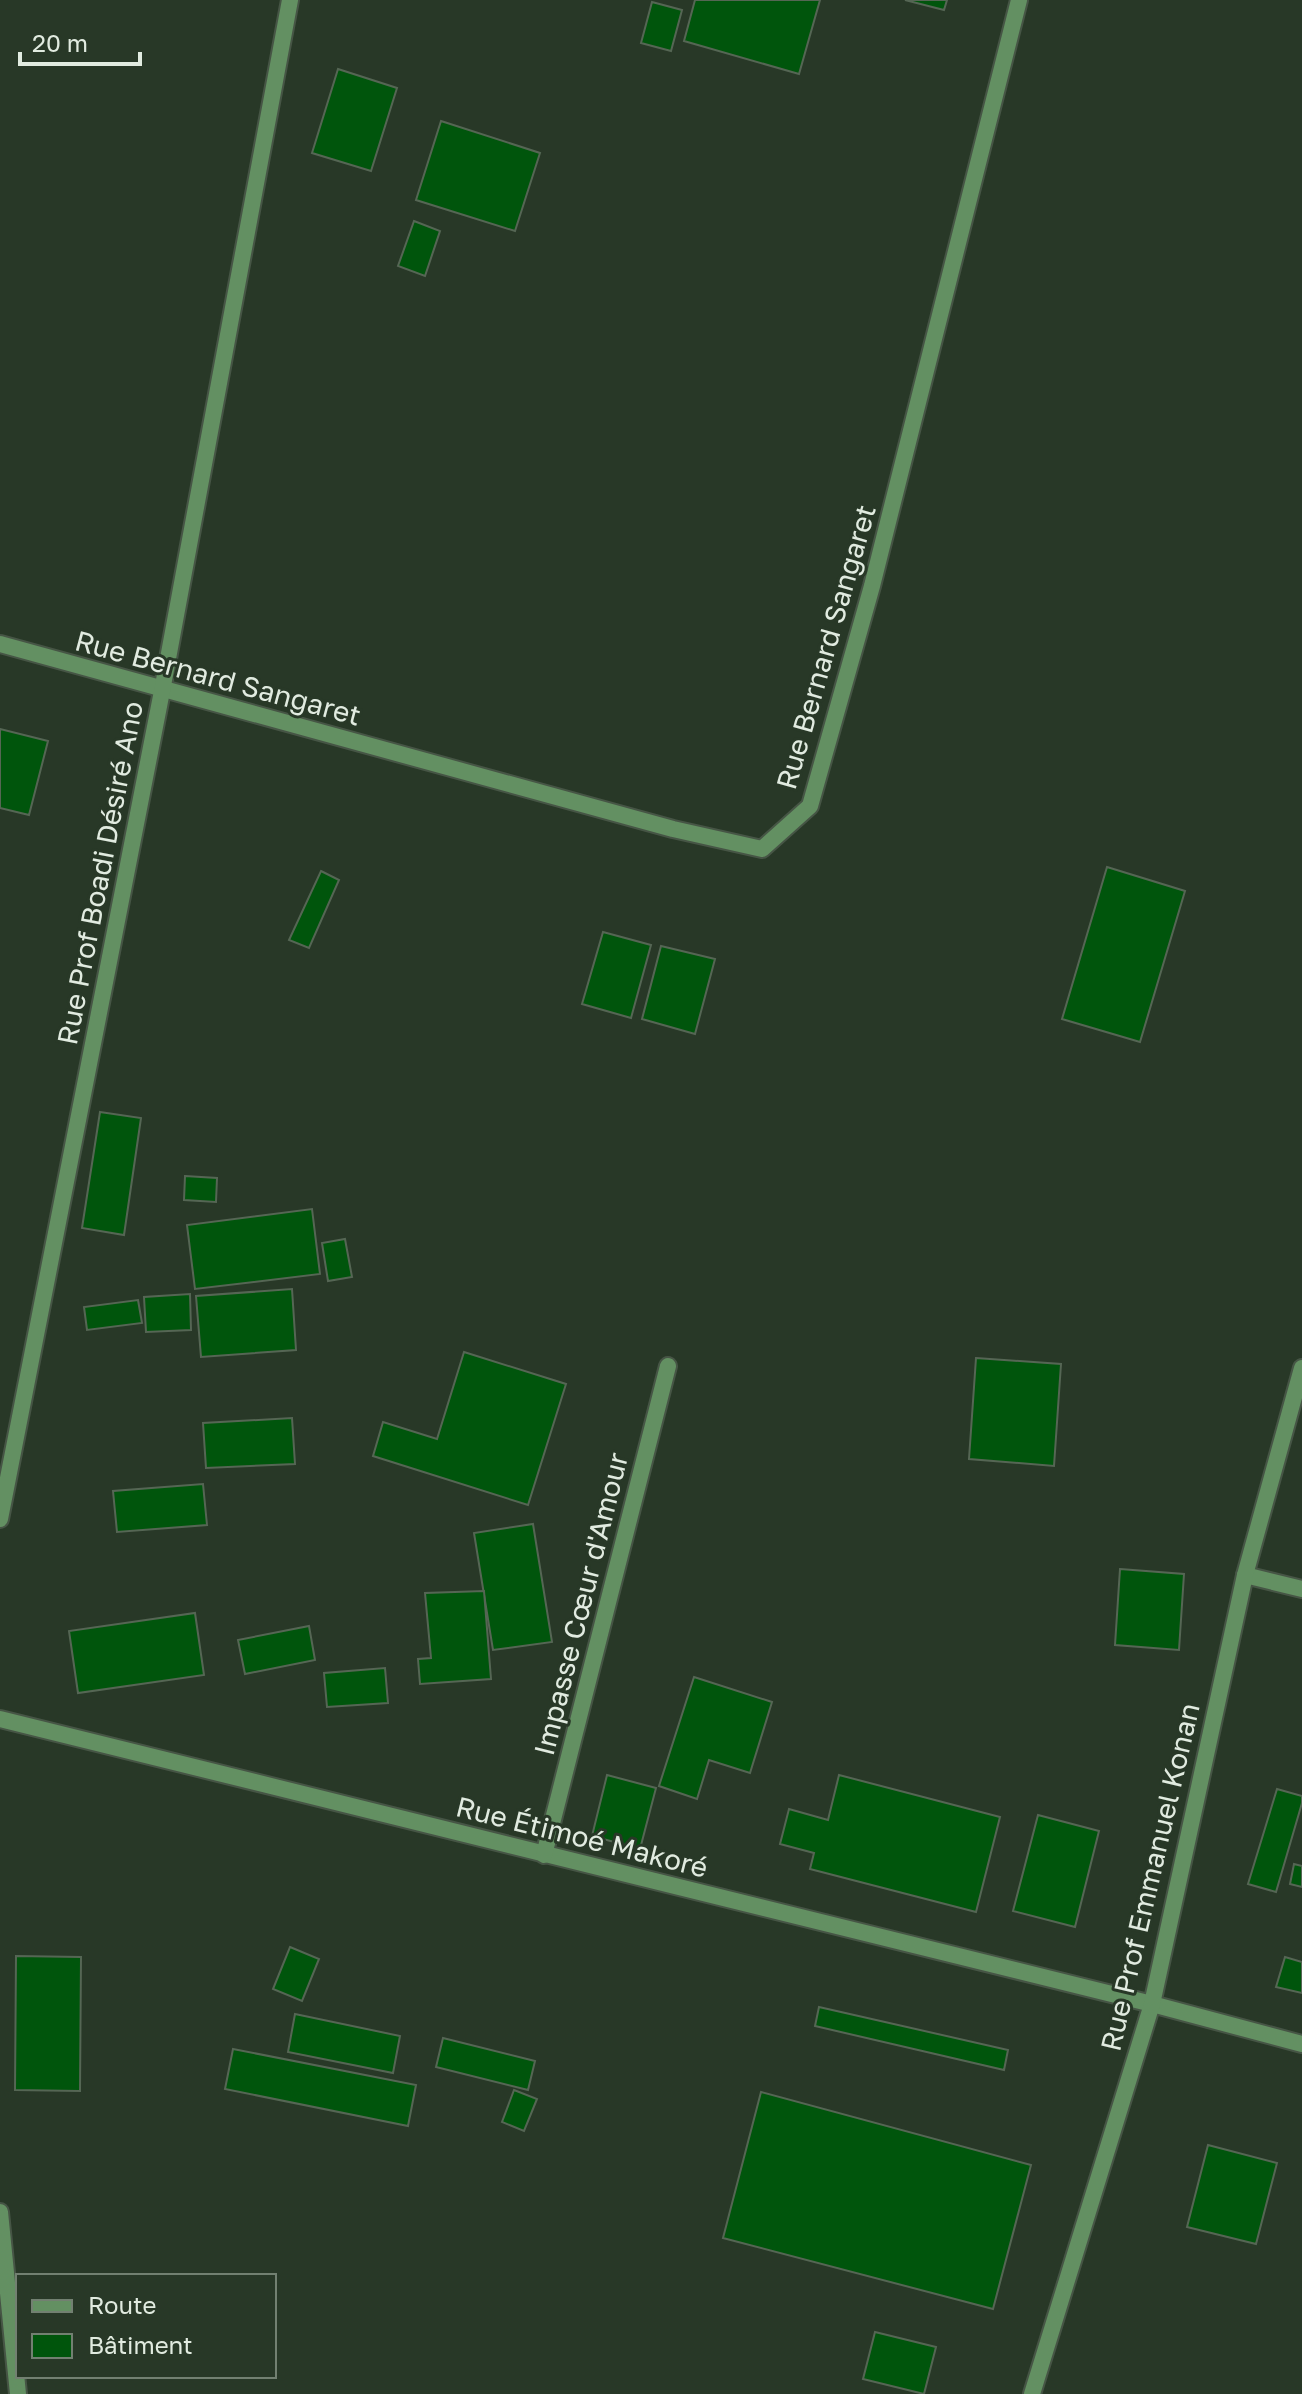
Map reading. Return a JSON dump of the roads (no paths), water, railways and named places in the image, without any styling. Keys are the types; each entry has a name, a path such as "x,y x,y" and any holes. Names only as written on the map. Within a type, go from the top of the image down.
{"street":[{"name":"Rue Prof Boadi Désiré Ano","path":"0,1519 162,691 290,0"},
{"name":"Rue Bernard Sangaret","path":"0,644 673,829 762,849 810,806 872,586 1019,0"},
{"name":"Impasse Cœur d'Amour","path":"544,1855 668,1366"},
{"name":"Rue Prof Emmanuel Konan","path":"1032,2394 1152,2004 1245,1575 1302,1368"},
{"path":"1245,1575 1302,1589"},
{"name":"Rue Étimoé Makoré","path":"0,1719 1152,2004 1302,2044"},
{"path":"0,2212 3,2292 18,2394"}]}
